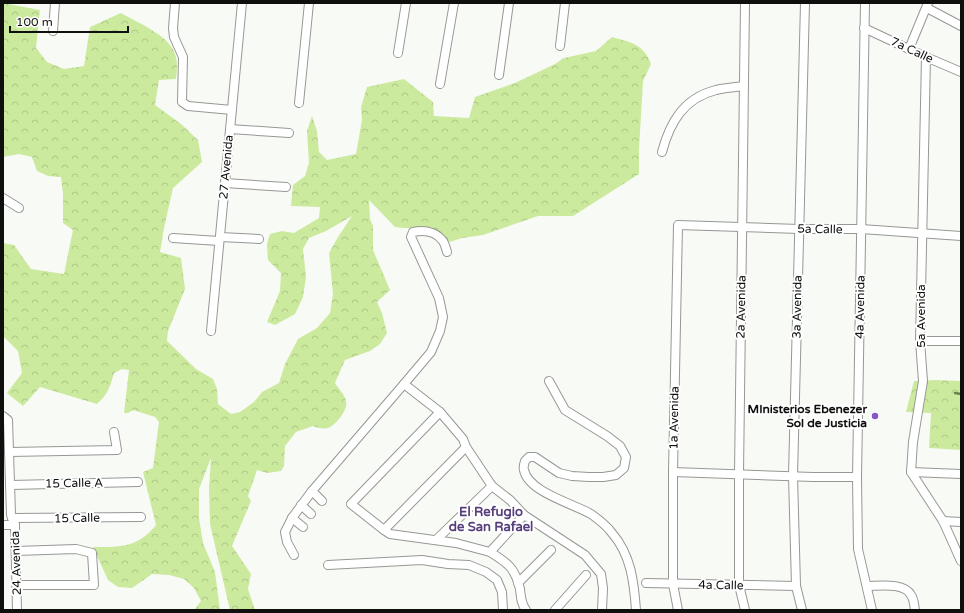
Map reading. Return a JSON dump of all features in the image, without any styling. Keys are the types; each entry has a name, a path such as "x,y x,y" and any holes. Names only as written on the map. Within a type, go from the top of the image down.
{"street":[{"path":"52,31 55,3"},
{"path":"175,3 173,28 174,37 183,57 182,102 188,106 232,110"},
{"name":"27 Avenida","path":"211,331 242,3"},
{"path":"299,103 309,3"},
{"path":"398,53 406,3"},
{"path":"440,84 454,3"},
{"path":"499,74 509,3"},
{"path":"560,46 565,3"},
{"name":"2a Avenida","path":"745,3 739,474 739,585 745,610"},
{"name":"3a Avenida","path":"802,610 796,586 793,476 805,3"},
{"name":"4a Avenida","path":"865,3 857,477 858,549 872,610"},
{"path":"909,49 927,6 961,26"},
{"name":"7a Calle","path":"864,28 961,72"},
{"name":"5a Avenida","path":"911,472 913,442 923,381 920,341 926,57"},
{"path":"662,152 670,126 677,115 689,103 702,95 716,90 744,86"},
{"path":"230,130 289,133"},
{"path":"225,183 286,187"},
{"path":"3,198 19,208"},
{"name":"5a Calle","path":"678,225 799,229 861,229 961,236"},
{"name":"1a Avenida","path":"678,225 673,472 673,584 678,610"},
{"path":"294,555 287,542 285,532 292,518 312,491 431,352 440,331 443,317 439,298 411,237 413,232 429,231 442,240 447,252"},
{"path":"173,238 259,239"},
{"path":"920,341 961,341"},
{"path":"549,381 565,410 607,436 620,446 626,457 624,468 616,475 603,477 572,476 559,473 535,457 529,457 525,461 523,470 528,478 547,494 591,514 611,532 624,550 633,578 636,610"},
{"path":"404,384 440,412 462,439 466,448 492,486 510,500 524,515 585,554 601,574 603,588 602,610"},
{"path":"440,412 351,504 390,534 456,543 490,552 506,562 517,576 523,606 526,610"},
{"name":"24 Avenida","path":"6,422 11,485 11,515 14,522 16,550 17,610"},
{"path":"9,452 117,450 114,432"},
{"path":"384,530 466,448"},
{"path":"673,472 857,477"},
{"path":"911,472 961,474"},
{"path":"911,472 942,521 961,561"},
{"name":"15 Calle A","path":"11,485 138,482"},
{"path":"437,540 492,486"},
{"path":"312,491 322,501"},
{"path":"301,505 311,514"},
{"path":"490,552 524,515"},
{"name":"15 Calle","path":"3,525 14,522 141,517"},
{"path":"292,518 303,527"},
{"path":"942,521 961,522"},
{"path":"16,550 76,549 92,553 94,585 17,585"},
{"path":"518,584 551,550"},
{"path":"328,565 422,560 448,564 469,565 486,572 497,580 502,592 503,610"},
{"path":"555,610 586,575"},
{"name":"4a Calle","path":"646,583 796,586"},
{"path":"867,586 899,587 907,590 912,596 915,610"}],"green space":[{"path":"3,3 40,10 36,48 47,62 64,69 84,66 90,27 121,13 160,35 172,47 177,60 176,79 159,80 155,105 181,124 198,140 202,162 173,188 164,228 160,252 181,258 185,289 168,331 167,341 196,369 213,379 217,389 218,404 231,414 240,412 254,402 262,392 279,383 285,364 298,339 317,328 330,313 333,294 329,253 352,216 326,231 309,238 303,249 306,277 303,297 295,314 275,325 267,322 280,291 281,273 268,260 267,244 270,234 282,231 294,233 319,218 320,207 291,206 293,185 305,176 309,163 307,131 312,116 317,131 319,152 327,160 356,154 362,120 361,107 367,87 404,79 433,102 434,116 469,118 475,97 515,83 555,64 564,58 596,51 612,37 636,45 648,57 651,64 643,81 639,174 573,216 538,216 483,235 462,238 450,242 438,235 431,227 395,227 369,200 370,219 373,226 373,250 390,290 377,302 382,313 387,333 380,344 370,351 345,360 335,383 346,401 343,413 338,421 328,428 313,426 296,432 285,446 284,466 281,471 267,473 257,470 248,496 251,501 232,546 251,574 248,589 255,610 230,610 210,524 209,488 211,458 199,489 199,518 203,543 215,572 220,610 194,610 201,601 194,588 184,579 169,575 152,574 132,588 118,587 108,580 93,547 128,545 149,533 156,525 143,472 153,468 159,422 155,417 133,410 128,413 124,413 129,370 122,369 114,373 108,390 97,404 40,387 23,406 7,393 22,373 18,351 3,336 3,243 14,245 31,269 64,274 73,230 63,223 63,193 61,177 48,176 37,171 32,157 19,154 3,157"},
{"path":"914,381 961,381 961,450 929,448 931,413 906,412"}],"waterway":[{"path":"955,393 961,394"}],"place":[{"name":"MInisterios Ebenezer Sol de Justicia","path":"875,416"}],"district":[{"name":"El Refugio de San Rafael","path":"491,518"}]}
